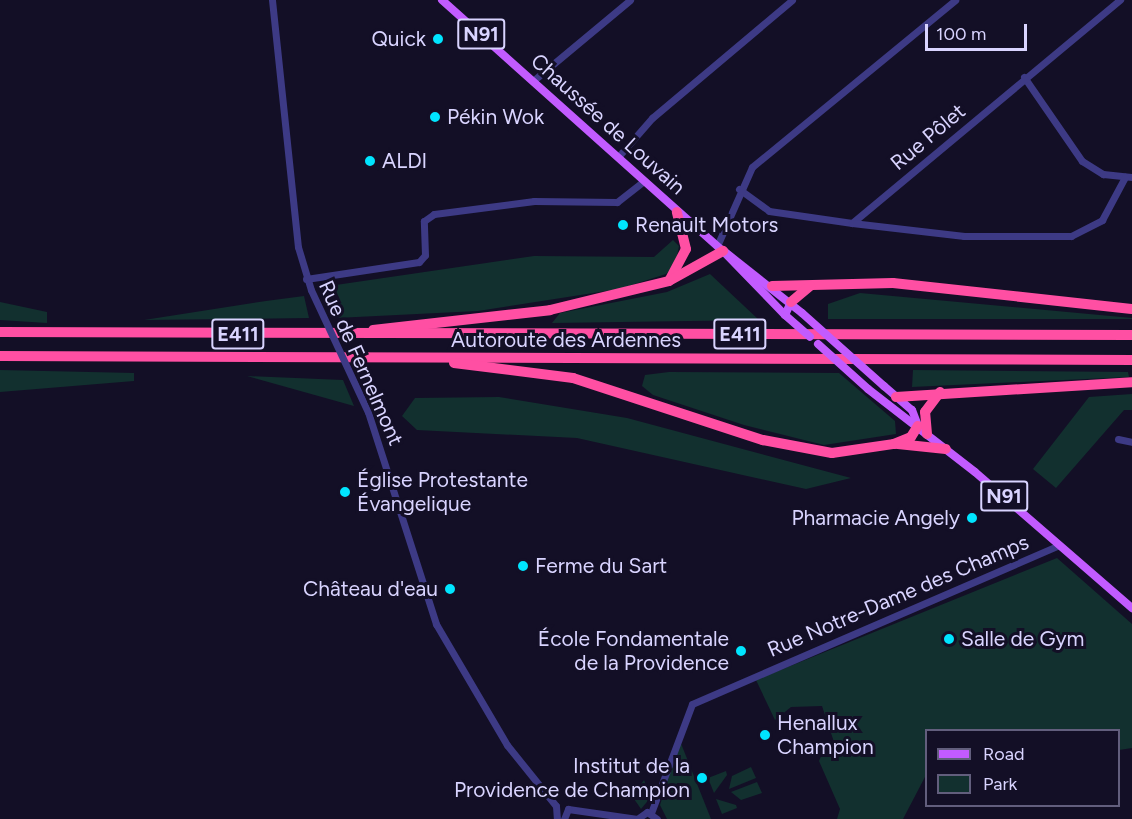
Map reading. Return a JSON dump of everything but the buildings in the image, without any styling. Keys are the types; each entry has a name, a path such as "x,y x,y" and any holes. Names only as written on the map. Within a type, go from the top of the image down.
{"highway":[{"path":"669,281 686,249 677,212"},
{"path":"348,335 402,324 506,318 669,281 720,248"},
{"path":"772,286 893,283 1132,309"},
{"path":"791,302 813,285"},
{"name":"Autoroute des Ardennes","path":"0,332 348,335 1132,335"},
{"name":"Autoroute des Ardennes","path":"0,356 445,360 1132,360"},
{"path":"445,360 472,369 573,378 798,448 832,453 894,444 946,449"},
{"path":"896,397 940,392 1132,382"},
{"path":"927,434 925,412 940,392"},
{"path":"894,444 911,437 918,426"}],"main road":[{"name":"Chaussée de Louvain","path":"442,0 534,80 677,212 791,302 896,397 927,434 1132,608"},
{"name":"Chaussée de Louvain","path":"720,248 785,315 903,421 918,426"},
{"path":"785,315 791,302"},
{"path":"868,389 896,397"}],"street":[{"name":"Rue de Fernelmont","path":"272,0 294,214 306,279 368,412 436,624 507,745 556,806"},
{"path":"534,80 630,0"},
{"path":"618,158 652,118 792,0"},
{"path":"720,248 739,189 752,167 955,0"},
{"name":"Rue Pôlet","path":"852,222 1024,77 1120,0"},
{"path":"739,189 769,211 964,236 1071,236 1102,220 1129,177 1103,174 1082,161 1024,77"},
{"path":"306,279 419,262 425,255 424,221 434,214 534,201 617,202 644,181"},
{"path":"1118,439 1132,442"},
{"name":"Rue Notre-Dame des Champs","path":"651,813 692,704 1059,546"},
{"path":"557,819 556,806 637,819 651,813 657,819"},
{"path":"564,819 568,809"}],"green space":[{"path":"673,240 679,246 675,265 666,274 619,289 478,311 336,318 329,286 534,256 654,257"},
{"path":"710,274 759,320 552,323 560,313 667,292"},
{"path":"860,293 1132,319 828,319 828,304"},
{"path":"304,296 309,318 144,320 266,301"},
{"path":"0,302 47,312 47,323 0,320"},
{"path":"0,370 134,373 134,381 0,392"},
{"path":"913,370 1128,372 1129,377 912,387"},
{"path":"669,372 839,373 895,421 896,434 824,445 744,425 653,395 642,386 645,375"},
{"path":"247,376 343,380 354,406"},
{"path":"1132,394 1132,410 1124,410 1056,488 1033,469 1089,397"},
{"path":"499,397 627,418 851,478 806,489 577,438 417,430 402,416 415,398"},
{"path":"1057,558 1132,624 1132,748 1120,750 1120,729 925,729 925,777 903,819 837,819 840,809 819,761 824,749 835,745 822,706 791,707 775,720 756,680"},
{"path":"680,741 711,819 667,819 660,805"},
{"path":"751,767 756,778 729,789 732,776"},
{"path":"726,771 727,775 714,793 708,778"},
{"path":"644,780 651,797 641,809 632,796"},
{"path":"757,782 762,793 741,800 731,792"},
{"path":"716,799 736,805 737,808 722,814"}],"place":[{"name":"Quick","path":"438,39"},
{"name":"Pékin Wok","path":"435,117"},
{"name":"ALDI","path":"370,161"},
{"name":"Renault Motors","path":"623,225"},
{"name":"Église Protestante Évangelique","path":"345,492"},
{"name":"Pharmacie Angely","path":"972,518"},
{"name":"Ferme du Sart","path":"523,566"},
{"name":"Château d'eau","path":"450,589"},
{"name":"Salle de Gym","path":"949,639"},
{"name":"École Fondamentale de la Providence","path":"741,651"},
{"name":"Henallux Champion","path":"765,735"},
{"name":"Institut de la Providence de Champion","path":"702,778"}]}
